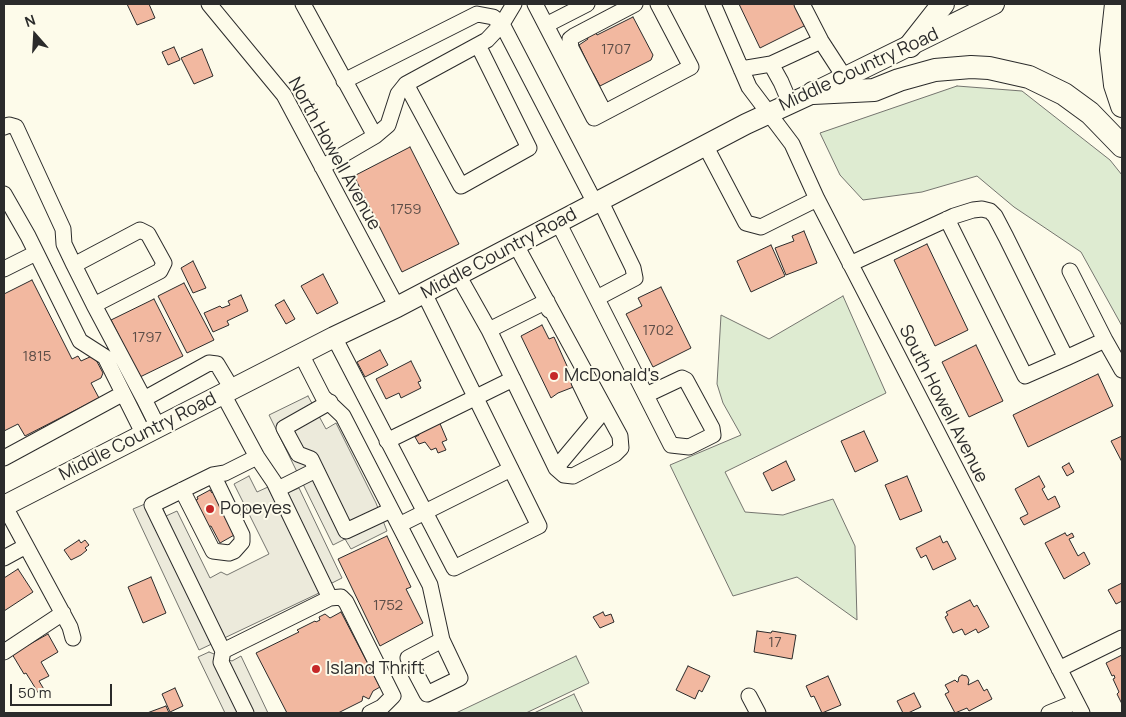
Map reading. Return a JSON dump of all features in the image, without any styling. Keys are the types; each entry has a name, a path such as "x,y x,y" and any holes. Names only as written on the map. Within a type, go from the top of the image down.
{"highway":[{"path":"910,46 943,4"},
{"path":"1116,4 1111,50 1116,85 1122,106"},
{"path":"813,93 874,90 899,80 935,70 971,67 989,68 1029,77 1064,94 1090,113 1122,146"}],"main road":[{"name":"Middle Country Road","path":"4,505 334,337 397,307 705,145 994,4"}],"street":[{"name":"North Howell Avenue","path":"209,4 284,95 397,307"},
{"path":"303,4 375,136"},
{"path":"322,167 375,136 388,125 398,94 406,84 487,40 502,24 514,4"},
{"path":"535,4 594,118 691,68 658,4"},
{"path":"546,25 587,4"},
{"path":"604,112 571,48 570,39 635,4"},
{"name":"South Howell Avenue","path":"712,4 748,87 770,113 792,144 850,264 1079,708"},
{"path":"802,4 821,41 845,78"},
{"path":"344,81 477,14 493,17 502,24 633,268 635,278 597,298"},
{"path":"740,69 771,64 821,41"},
{"path":"406,84 461,186 529,148 478,45"},
{"path":"771,64 790,103"},
{"path":"4,127 9,125 16,127 63,230 64,244 144,399 151,431"},
{"path":"705,145 746,223 762,227 817,199"},
{"path":"4,194 80,341 105,357 122,394 151,431"},
{"path":"850,264 963,212 982,209 990,211 995,216 1066,358"},
{"path":"947,219 1025,376 1105,340"},
{"path":"558,222 671,445 689,447 713,435 712,428 686,380 682,378 646,395"},
{"path":"74,265 140,230 148,234 164,262 160,270 94,305"},
{"path":"458,275 489,330 556,468 564,475 573,476 615,454 621,448 620,436 516,244"},
{"path":"4,269 36,253"},
{"path":"1070,271 1122,370"},
{"path":"334,337 454,568 539,526 424,293"},
{"path":"489,330 546,301"},
{"path":"546,301 553,327 597,418 556,468"},
{"path":"301,354 324,397 343,416 430,586 442,640"},
{"path":"144,399 209,363 218,364 257,457 278,489 330,598"},
{"path":"387,441 513,379"},
{"path":"4,458 122,394"},
{"path":"330,402 284,428 298,454 311,459 346,531 391,510"},
{"path":"246,713 221,662 222,651 152,505 213,475 224,473 257,457"},
{"path":"399,525 511,469"},
{"path":"278,489 316,470"},
{"path":"182,490 212,551 234,552 242,542 242,535 213,475"},
{"path":"4,505 70,627 73,638"},
{"path":"4,558 26,546"},
{"path":"222,651 330,598 341,597 346,602 393,696 382,707 370,713"},
{"path":"4,652 62,613"},
{"path":"1059,669 1122,638"},
{"path":"749,696 758,713"},
{"path":"1048,713 1079,708"}],"green space":[{"path":"957,86 1022,91 1110,160 1122,175 1122,326 1081,252 1014,207 977,176 922,192 863,200 840,175 820,133"},
{"path":"843,296 886,393 725,472 745,512 783,515 833,499 855,546 857,620 797,577 733,596 670,465 741,435 723,403 717,384 721,315 769,339"},
{"path":"576,656 589,683 526,713 456,713"},
{"path":"574,694 583,713 534,713"}],"shaded area":[{"path":"308,396 326,429 336,423 376,503 387,531 351,549 345,539 333,545 269,415"},
{"path":"249,476 257,492 268,487 274,499 299,488 342,578 317,594 199,650 133,509 145,504 163,509 166,516 177,511 210,578 221,572 227,575 269,554 234,484"},
{"path":"209,652 232,661 241,656 268,713 225,713 198,657"}],"building":[{"path":"127,4 149,4 155,18 137,25"},
{"path":"739,4 796,4 806,25 760,48"},
{"path":"633,17 653,55 651,60 600,86 593,73 590,75 584,63 587,62 579,45 588,39 586,36 595,31 597,35"},
{"path":"174,47 180,60 168,65 162,52"},
{"path":"202,49 213,76 194,84 181,58"},
{"path":"410,147 459,244 402,272 354,176"},
{"path":"804,231 817,263 786,275 775,248 794,241 792,236"},
{"path":"927,244 968,330 935,346 894,260"},
{"path":"771,245 785,276 751,292 737,261"},
{"path":"193,261 206,288 193,293 181,268"},
{"path":"323,274 338,303 317,314 301,286"},
{"path":"32,280 72,359 78,356 81,361 92,356 103,373 101,378 91,383 99,398 25,436 18,424 4,431 4,294"},
{"path":"184,283 214,340 187,353 158,296"},
{"path":"661,287 691,348 653,367 626,314 642,306 638,298"},
{"path":"241,295 248,311 227,321 229,325 213,332 204,313 220,306 222,308 230,305 228,301"},
{"path":"154,299 183,356 140,377 111,320"},
{"path":"284,300 295,319 286,324 275,305"},
{"path":"542,325 549,339 554,337 576,386 551,398 521,336"},
{"path":"976,345 1003,401 969,417 942,362"},
{"path":"380,350 388,365 365,377 357,362"},
{"path":"411,361 421,381 418,382 421,388 401,398 399,393 386,399 376,379"},
{"path":"1098,374 1113,406 1028,447 1013,415"},
{"path":"438,419 447,440 442,442 446,450 438,453 436,448 431,450 425,442 419,444 415,437 419,435 417,429"},
{"path":"864,431 878,461 855,472 841,441"},
{"path":"1122,436 1122,462 1111,441"},
{"path":"786,461 795,480 772,491 763,473"},
{"path":"1069,463 1074,472 1067,476 1062,467"},
{"path":"907,476 922,511 900,520 885,485"},
{"path":"1039,476 1045,487 1042,489 1048,500 1055,496 1060,507 1024,525 1020,518 1028,514 1015,489"},
{"path":"210,490 212,493 214,491 236,534 220,543 211,526 207,527 196,500 198,499 197,497"},
{"path":"1065,533 1067,536 1072,533 1074,537 1069,539 1078,556 1084,552 1090,564 1064,579 1045,543"},
{"path":"387,536 411,587 406,589 423,623 380,646 338,559"},
{"path":"940,536 943,543 947,541 956,559 933,570 926,555 921,558 916,548"},
{"path":"79,540 81,543 85,540 89,545 85,548 87,550 71,560 64,550"},
{"path":"18,569 33,592 4,611 4,578"},
{"path":"151,577 166,613 143,623 128,587"},
{"path":"1122,583 1122,601 1116,604 1108,590"},
{"path":"970,600 974,607 977,605 989,627 978,633 976,629 965,635 962,629 953,633 945,617 948,615 946,612"},
{"path":"341,612 380,687 373,691 369,699 363,696 362,701 338,713 287,713 256,653 299,632 297,630 320,620 319,617 325,614 330,618"},
{"path":"603,612 605,616 611,614 614,622 600,628 593,617"},
{"path":"757,631 771,633 772,631 796,635 792,659 754,652"},
{"path":"48,634 58,652 41,662 49,676 39,681 45,691 39,694 12,654"},
{"path":"1122,655 1122,704 1117,694 1119,692 1113,679 1115,678 1114,675 1112,676 1106,663"},
{"path":"688,666 710,676 702,692 699,690 695,699 676,690"},
{"path":"962,675 967,676 969,680 968,685 978,680 984,691 987,689 992,699 969,711 967,708 955,713 945,694 949,692 945,685 955,680 958,682 959,677"},
{"path":"828,676 841,705 822,713 814,696 811,697 806,686"},
{"path":"175,688 183,706 170,712 162,694"},
{"path":"914,693 921,707 908,713 903,713 897,701"},
{"path":"166,706 169,713 147,713"}],"place":[{"name":"McDonald's","path":"554,376"},
{"name":"Popeyes","path":"210,509"},
{"name":"Island Thrift","path":"316,669"}]}
